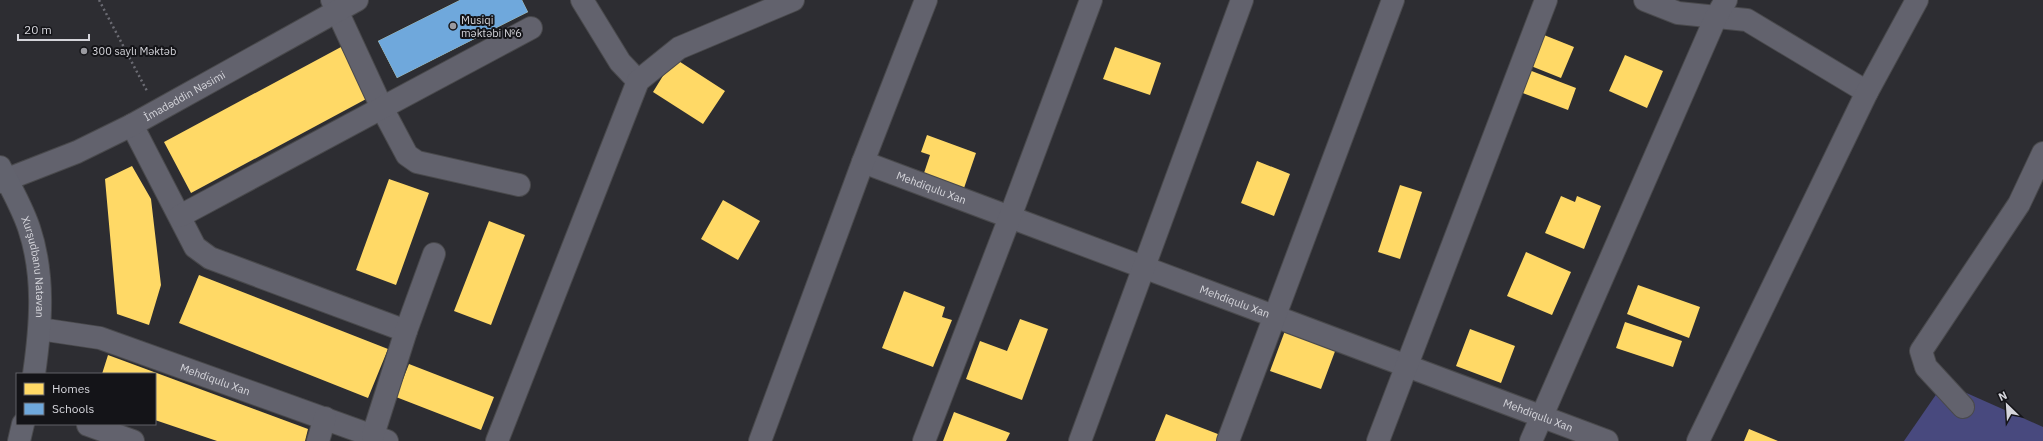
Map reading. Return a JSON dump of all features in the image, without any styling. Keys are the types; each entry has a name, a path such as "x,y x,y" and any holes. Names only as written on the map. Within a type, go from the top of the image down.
{"main road":[{"name":"Xurşudbanu Natəvan","path":"2,176 29,227 40,276 40,329 34,373"},
{"path":"19,441 23,425"}],"street":[{"name":"İmadəddin Nəsimi","path":"2,176 77,152 132,125 335,5 357,0"},
{"path":"582,0 620,62 638,81"},
{"path":"497,441 638,81 679,48 793,0"},
{"path":"760,441 863,162 926,0"},
{"path":"924,441 1010,217 1090,0"},
{"path":"1080,441 1145,268 1242,0"},
{"path":"1228,441 1393,0"},
{"path":"1378,441 1546,0"},
{"path":"1645,0 1678,13 1721,9 1747,20 1867,92"},
{"path":"1698,441 1867,92 1917,0"},
{"path":"335,5 382,108 407,155 417,162 519,185"},
{"path":"1531,441 1721,9"},
{"path":"180,216 531,28"},
{"path":"132,125 195,247 210,258 406,330"},
{"path":"1963,407 1926,367 1921,351 2019,204 2043,153"},
{"name":"Mehdiqulu Xan","path":"863,162 1607,441"},
{"path":"380,438 406,330 434,254"},
{"name":"Mehdiqulu Xan","path":"40,329 100,338 380,438"},
{"path":"318,441 325,418"},
{"path":"88,425 133,441"}],"path":[{"path":"99,0 157,111"}],"shaded area":[{"path":"1944,383 2043,427 2043,441 1904,441"}],"building: Homes":[{"name":"Musiqi məktəbi №6","path":"460,0 522,0 528,12 397,78 378,41"},
{"path":"1539,33 1574,47 1561,78 1526,64"},
{"path":"341,47 368,98 191,193 164,142"},
{"path":"1115,47 1161,63 1150,95 1103,79"},
{"path":"1625,55 1663,71 1647,108 1609,91"},
{"path":"674,58 725,91 703,124 653,92"},
{"path":"1529,70 1576,88 1568,110 1520,92"},
{"path":"927,135 976,153 963,191 923,176 930,155 921,152"},
{"path":"1257,161 1290,174 1274,216 1241,203"},
{"path":"132,166 151,199 161,285 149,325 117,314 105,179"},
{"path":"389,179 429,193 396,285 356,270"},
{"path":"1400,185 1422,192 1400,259 1378,252"},
{"path":"1561,196 1575,202 1577,196 1601,206 1584,249 1545,233"},
{"path":"723,200 760,221 738,260 701,239"},
{"path":"489,221 525,235 491,325 454,311"},
{"path":"1526,252 1571,272 1552,315 1507,296"},
{"path":"199,275 388,349 368,398 179,323"},
{"path":"1638,285 1700,307 1689,338 1627,314"},
{"path":"904,291 945,307 942,317 952,320 933,367 882,348"},
{"path":"1020,319 1048,329 1022,400 966,379 980,341 1007,351"},
{"path":"1625,322 1682,341 1673,367 1616,348"},
{"path":"1286,328 1337,346 1321,389 1270,371"},
{"path":"1470,329 1515,346 1501,383 1456,366"},
{"path":"108,355 308,429 305,441 217,441 156,420 156,373 102,373"},
{"path":"409,364 494,397 481,430 396,397"},
{"path":"954,412 1010,433 1006,441 943,441"},
{"path":"1166,414 1223,436 1221,441 1155,441"},
{"path":"1749,429 1778,441 1744,441"}],"building: Schools":[{"name":"Musiqi məktəbi №6","path":"460,0 522,0 528,12 397,78 378,41"}],"place":[{"name":"Musiqi məktəbi №6","path":"453,26"},
{"name":"300 saylı Məktəb","path":"84,51"}]}
